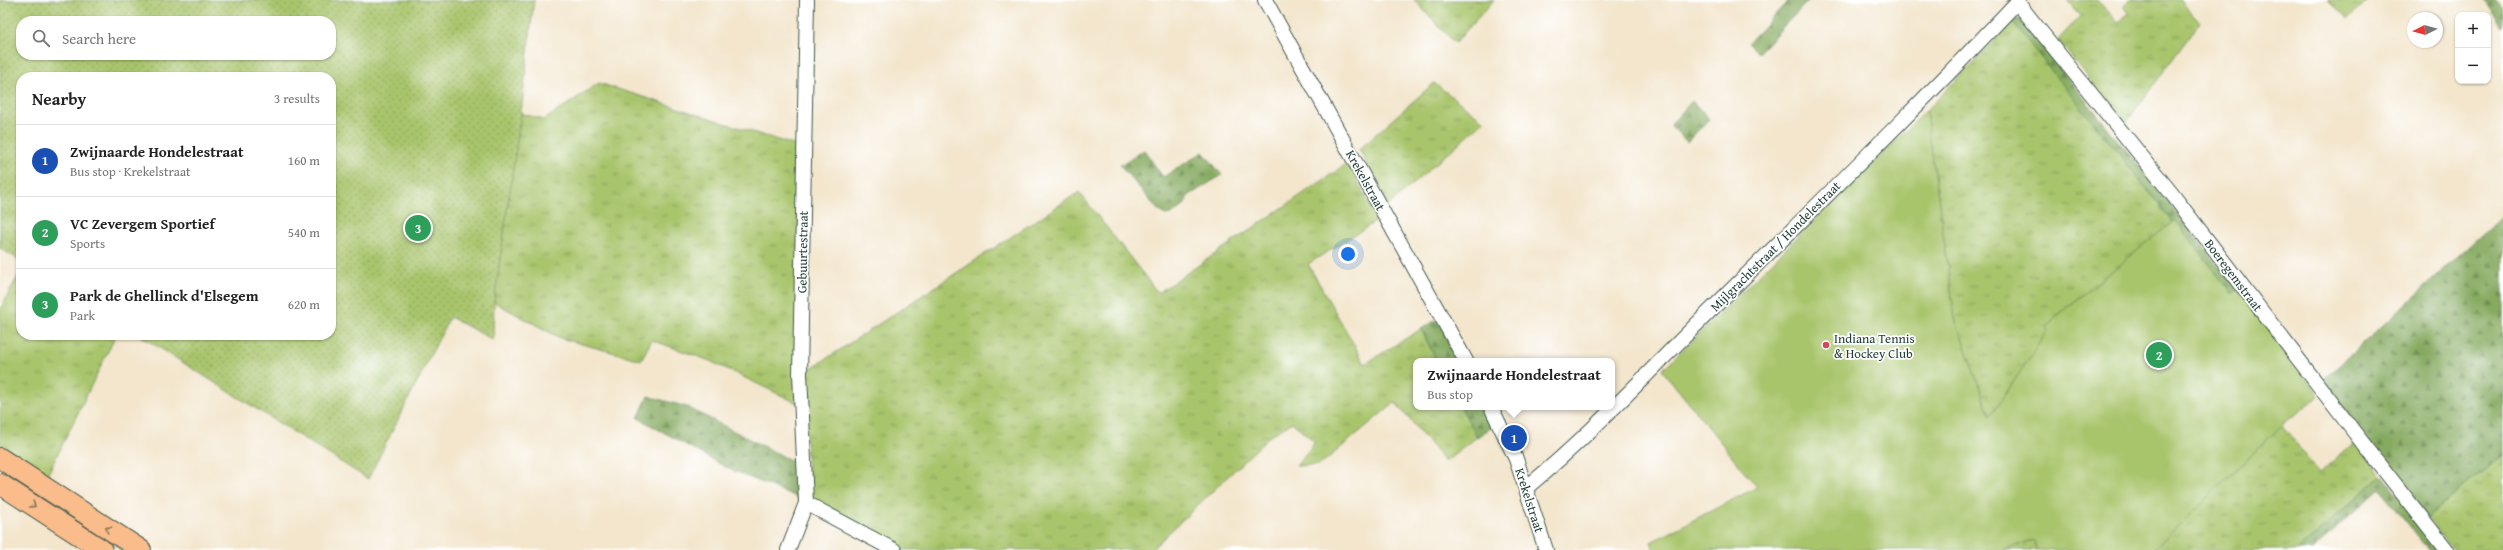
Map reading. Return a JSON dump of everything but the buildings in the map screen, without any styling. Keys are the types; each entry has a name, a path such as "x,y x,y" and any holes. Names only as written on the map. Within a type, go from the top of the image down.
{"highway":[{"path":"0,458 141,550"},
{"path":"0,484 102,550"}],"street":[{"name":"Gebuurtestraat","path":"788,550 806,503 800,374 806,0"},
{"name":"Krekelstraat","path":"1265,0 1464,358"},
{"name":"Mijlgrachtstraat / Hondelestraat","path":"1615,406 1892,130 2018,1"},
{"name":"Boeregemstraat","path":"2018,1 2172,194 2358,438 2447,550"},
{"name":"Krekelstraat","path":"1492,410 1516,459 1546,550"},
{"name":"Mijlgrachtstraat / Hondelestraat","path":"1526,488 1546,473 1611,410"},
{"path":"806,503 894,550"}],"green space":[{"path":"0,0 534,0 521,113 494,302 493,340 450,317 368,479 147,340 336,340 336,72 16,72 16,258 0,248"},
{"path":"1414,0 1494,0 1455,43"},
{"path":"1789,0 1809,0 1758,53 1748,43"},
{"path":"2067,0 2097,0 2118,22 2129,13 2124,6 2131,0 2181,0 2200,22 2125,124 2058,40 2080,16"},
{"path":"2328,0 2367,0 2348,19"},
{"path":"2483,0 2496,0 2503,8 2503,27"},
{"path":"2016,19 2021,20 2238,289 2232,294 2012,22"},
{"path":"2012,22 2175,220 2059,314 1990,417 1955,319 1926,111"},
{"path":"599,83 800,147 797,403 710,361 652,340 641,360 560,338 494,302 521,113 544,120"},
{"path":"1434,83 1484,121 1388,206 1359,149"},
{"path":"1692,101 1709,119 1687,142 1670,125"},
{"path":"1926,111 1955,319 1990,417 2048,330 2046,328 2059,314 2175,220 2232,294 2238,289 2319,396 2282,425 2153,550 2037,550 2033,540 2003,550 1654,550 1651,542 1757,487 1662,370"},
{"path":"1144,150 1163,177 1203,152 1222,175 1188,196 1184,205 1174,213 1166,215 1158,210 1120,165"},
{"path":"1348,163 1378,220 1308,264 1365,364 1421,329 1436,358 1413,358 1413,410 1463,410 1477,437 1445,462 1395,402 1320,465 1296,466 1315,442 1292,422 1270,436 1151,550 905,550 809,497 803,374 1079,192 1158,293"},
{"path":"2503,215 2503,455 2427,517 2321,382"},
{"path":"16,280 16,340 114,340 47,476 0,445 0,309"},
{"path":"1438,319 1458,358 1436,358 1421,329"},
{"path":"648,396 687,407 800,465 801,501 799,502 797,497 731,470 638,418"},
{"path":"1463,410 1486,410 1494,426 1477,437"},
{"path":"2282,425 2319,473 2355,442 2382,475 2298,550 2153,550"},
{"path":"2503,455 2503,550 2453,550 2427,517"},
{"path":"2382,475 2440,550 2429,550 2380,489 2312,550 2298,550"},
{"path":"2034,540 2037,550 2003,550"}],"place":[{"name":"Park de Ghellinck d'Elsegem","path":"418,228"},
{"name":"Indiana Tennis & Hockey Club","path":"1826,345"},
{"name":"VC Zevergem Sportief","path":"2159,355"},
{"name":"Zwijnaarde Hondelestraat","path":"1514,438"}]}
